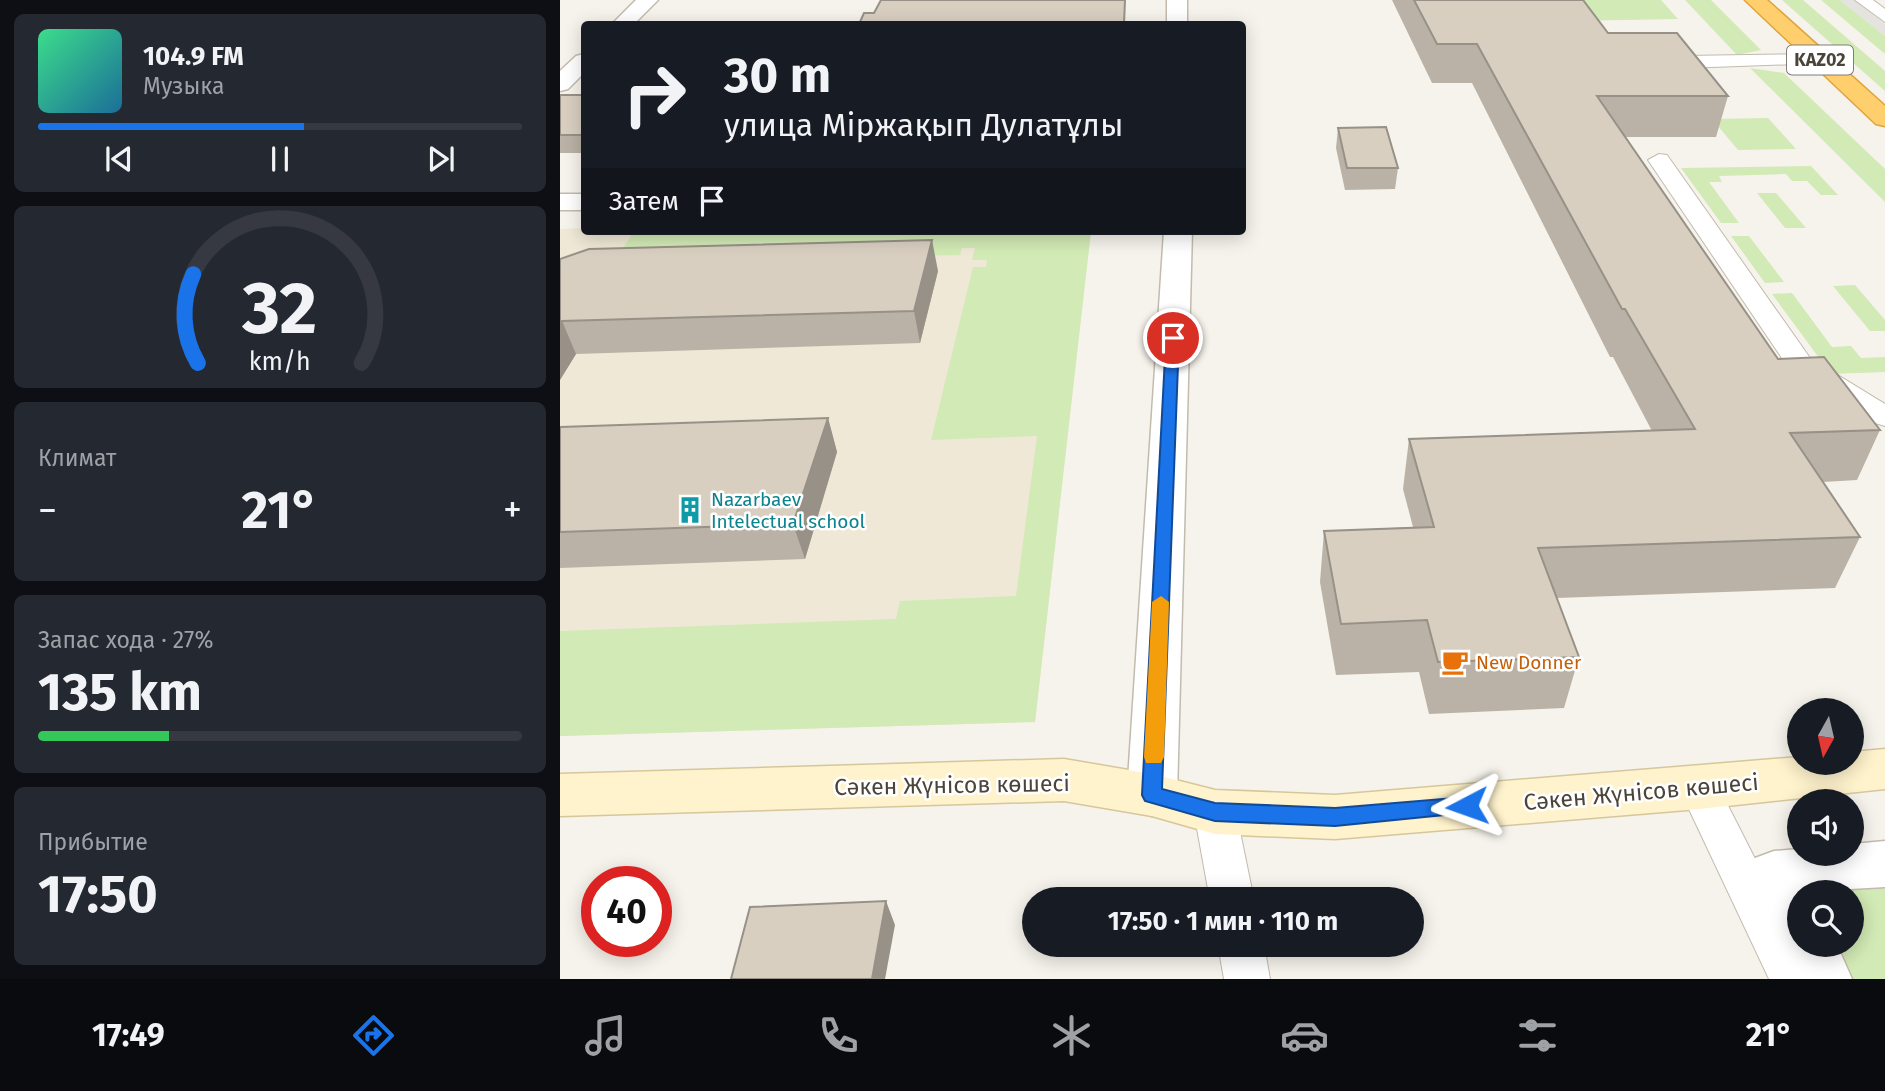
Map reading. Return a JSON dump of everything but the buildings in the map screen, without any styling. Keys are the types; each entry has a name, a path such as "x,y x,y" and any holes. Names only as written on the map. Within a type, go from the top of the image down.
{"highway":[{"name":"KАZ02","path":"1755,0 1881,112"}],"street":[{"path":"625,21 648,0"},
{"path":"1177,0 1177,21"},
{"path":"564,95 581,66"},
{"path":"560,202 581,202"},
{"path":"1152,795 1178,235"},
{"name":"Сәкен Жүнісов көшесі","path":"560,795 1064,780 1152,795 1215,812 1335,817 1699,788 1885,769"},
{"path":"1787,902 1774,875 1885,864"}],"lane":[{"path":"1863,0 1885,17"},
{"path":"1684,62 1820,59"},
{"path":"1659,160 1800,364 1885,417"},
{"path":"1699,788 1800,972"},
{"path":"1215,812 1229,887"},
{"path":"1243,957 1247,979"}],"shaded area":[{"path":"1840,0 1855,0 1885,24 1885,36"},
{"path":"581,228 581,235 1091,235 1035,722 560,736 560,229"}],"green space":[{"path":"1512,0 1661,0 1678,19 1517,22"},
{"path":"1685,0 1711,0 1761,50 1737,55"},
{"path":"1782,0 1803,0 1885,71 1885,91"},
{"path":"1821,0 1840,0 1885,36 1885,54"},
{"path":"1750,68 1784,73 1885,169 1885,202"},
{"path":"1768,118 1796,149 1738,150 1712,119"},
{"path":"1811,166 1838,195 1821,195 1807,181 1792,181 1786,174 1719,176 1722,182 1709,182 1739,223 1721,223 1681,168"},
{"path":"1757,193 1776,193 1806,228 1785,228"},
{"path":"631,235 1091,235 1035,722 560,736 560,631 896,619 900,601 1016,596 1037,436 931,440 973,267 986,267 987,260 972,260 975,248 962,248 960,255 631,262 621,251"},
{"path":"1731,236 1749,236 1784,282 1765,283"},
{"path":"1855,285 1885,320 1885,331 1870,331 1833,286"},
{"path":"1792,293 1832,347 1851,346 1861,358 1885,357 1885,372 1831,374 1772,294"},
{"path":"1885,880 1885,979 1849,979 1837,957 1864,957 1864,882"}],"slow traffic":[{"path":"1154,757 1161,602"}],"place":[{"name":"Nazarbaev Intelectual school","path":"690,510"},
{"name":"New Donner","path":"1455,662"}],"route":[{"path":"1173,338 1152,795 1215,812 1335,817 1467,806"}]}
